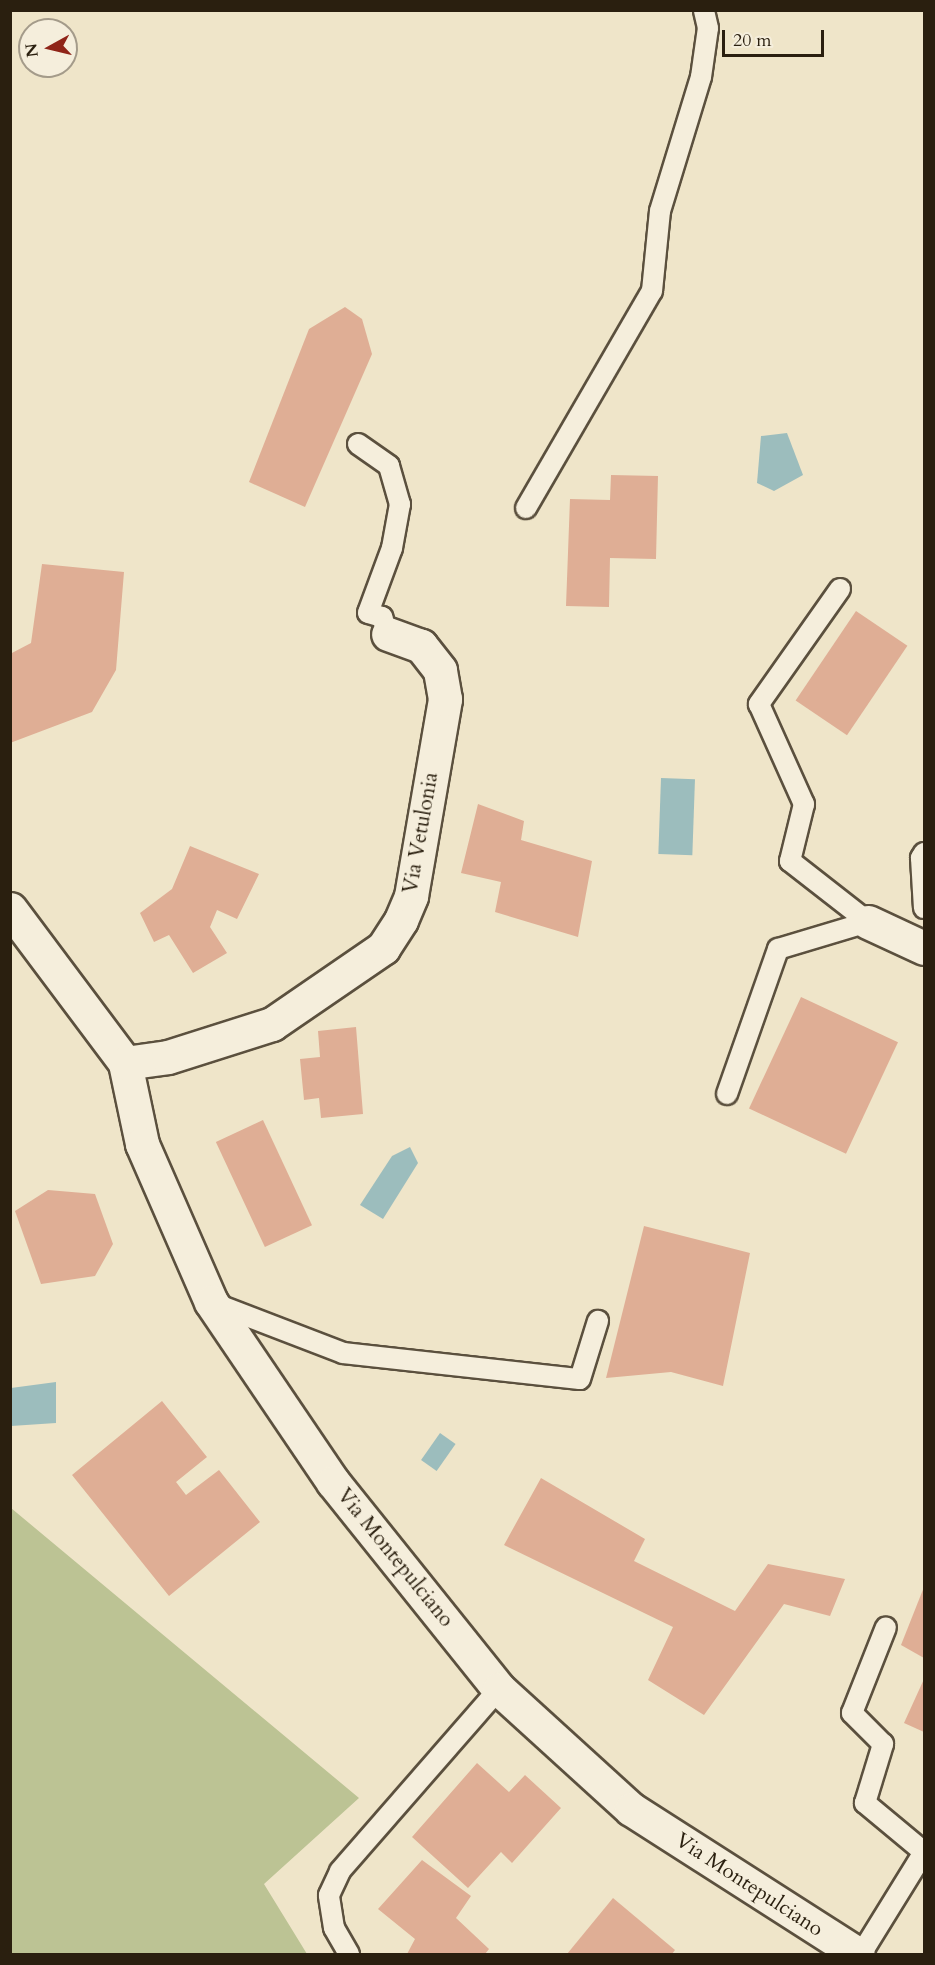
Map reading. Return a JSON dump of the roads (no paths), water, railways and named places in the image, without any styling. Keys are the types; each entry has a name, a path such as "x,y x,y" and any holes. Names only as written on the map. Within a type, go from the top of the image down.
{"street":[{"name":"Via Vetulonia","path":"125,1063 168,1057 272,1024 383,948 401,920 411,896 445,699 440,670 421,646 388,634"},
{"name":"Via Montepulciano","path":"10,909 125,1063 142,1144 211,1302 333,1482 499,1689 631,1809 860,1954"},
{"path":"868,922 924,948"}],"lane":[{"path":"526,508 652,291 660,211 701,77 708,28 704,10"},
{"path":"358,444 389,466 400,504 392,548 368,613 382,617 388,634"},
{"path":"840,589 759,704 804,804 790,861 868,922"},
{"path":"924,853 921,858 924,908"},
{"path":"728,1094 778,949 868,922"},
{"path":"211,1302 343,1353 580,1379 598,1321"},
{"path":"860,1954 924,1852 865,1803 883,1744 852,1713 886,1627"},
{"path":"350,1954 334,1928 329,1895 340,1871 499,1689"}],"water":[{"path":"787,433 803,475 774,491 757,483 761,436"},
{"path":"661,778 695,779 692,855 658,854"},
{"path":"410,1147 418,1163 383,1219 360,1205 392,1156"},
{"path":"56,1382 56,1423 11,1426 11,1388"},
{"path":"440,1433 456,1444 437,1471 421,1460"}]}
